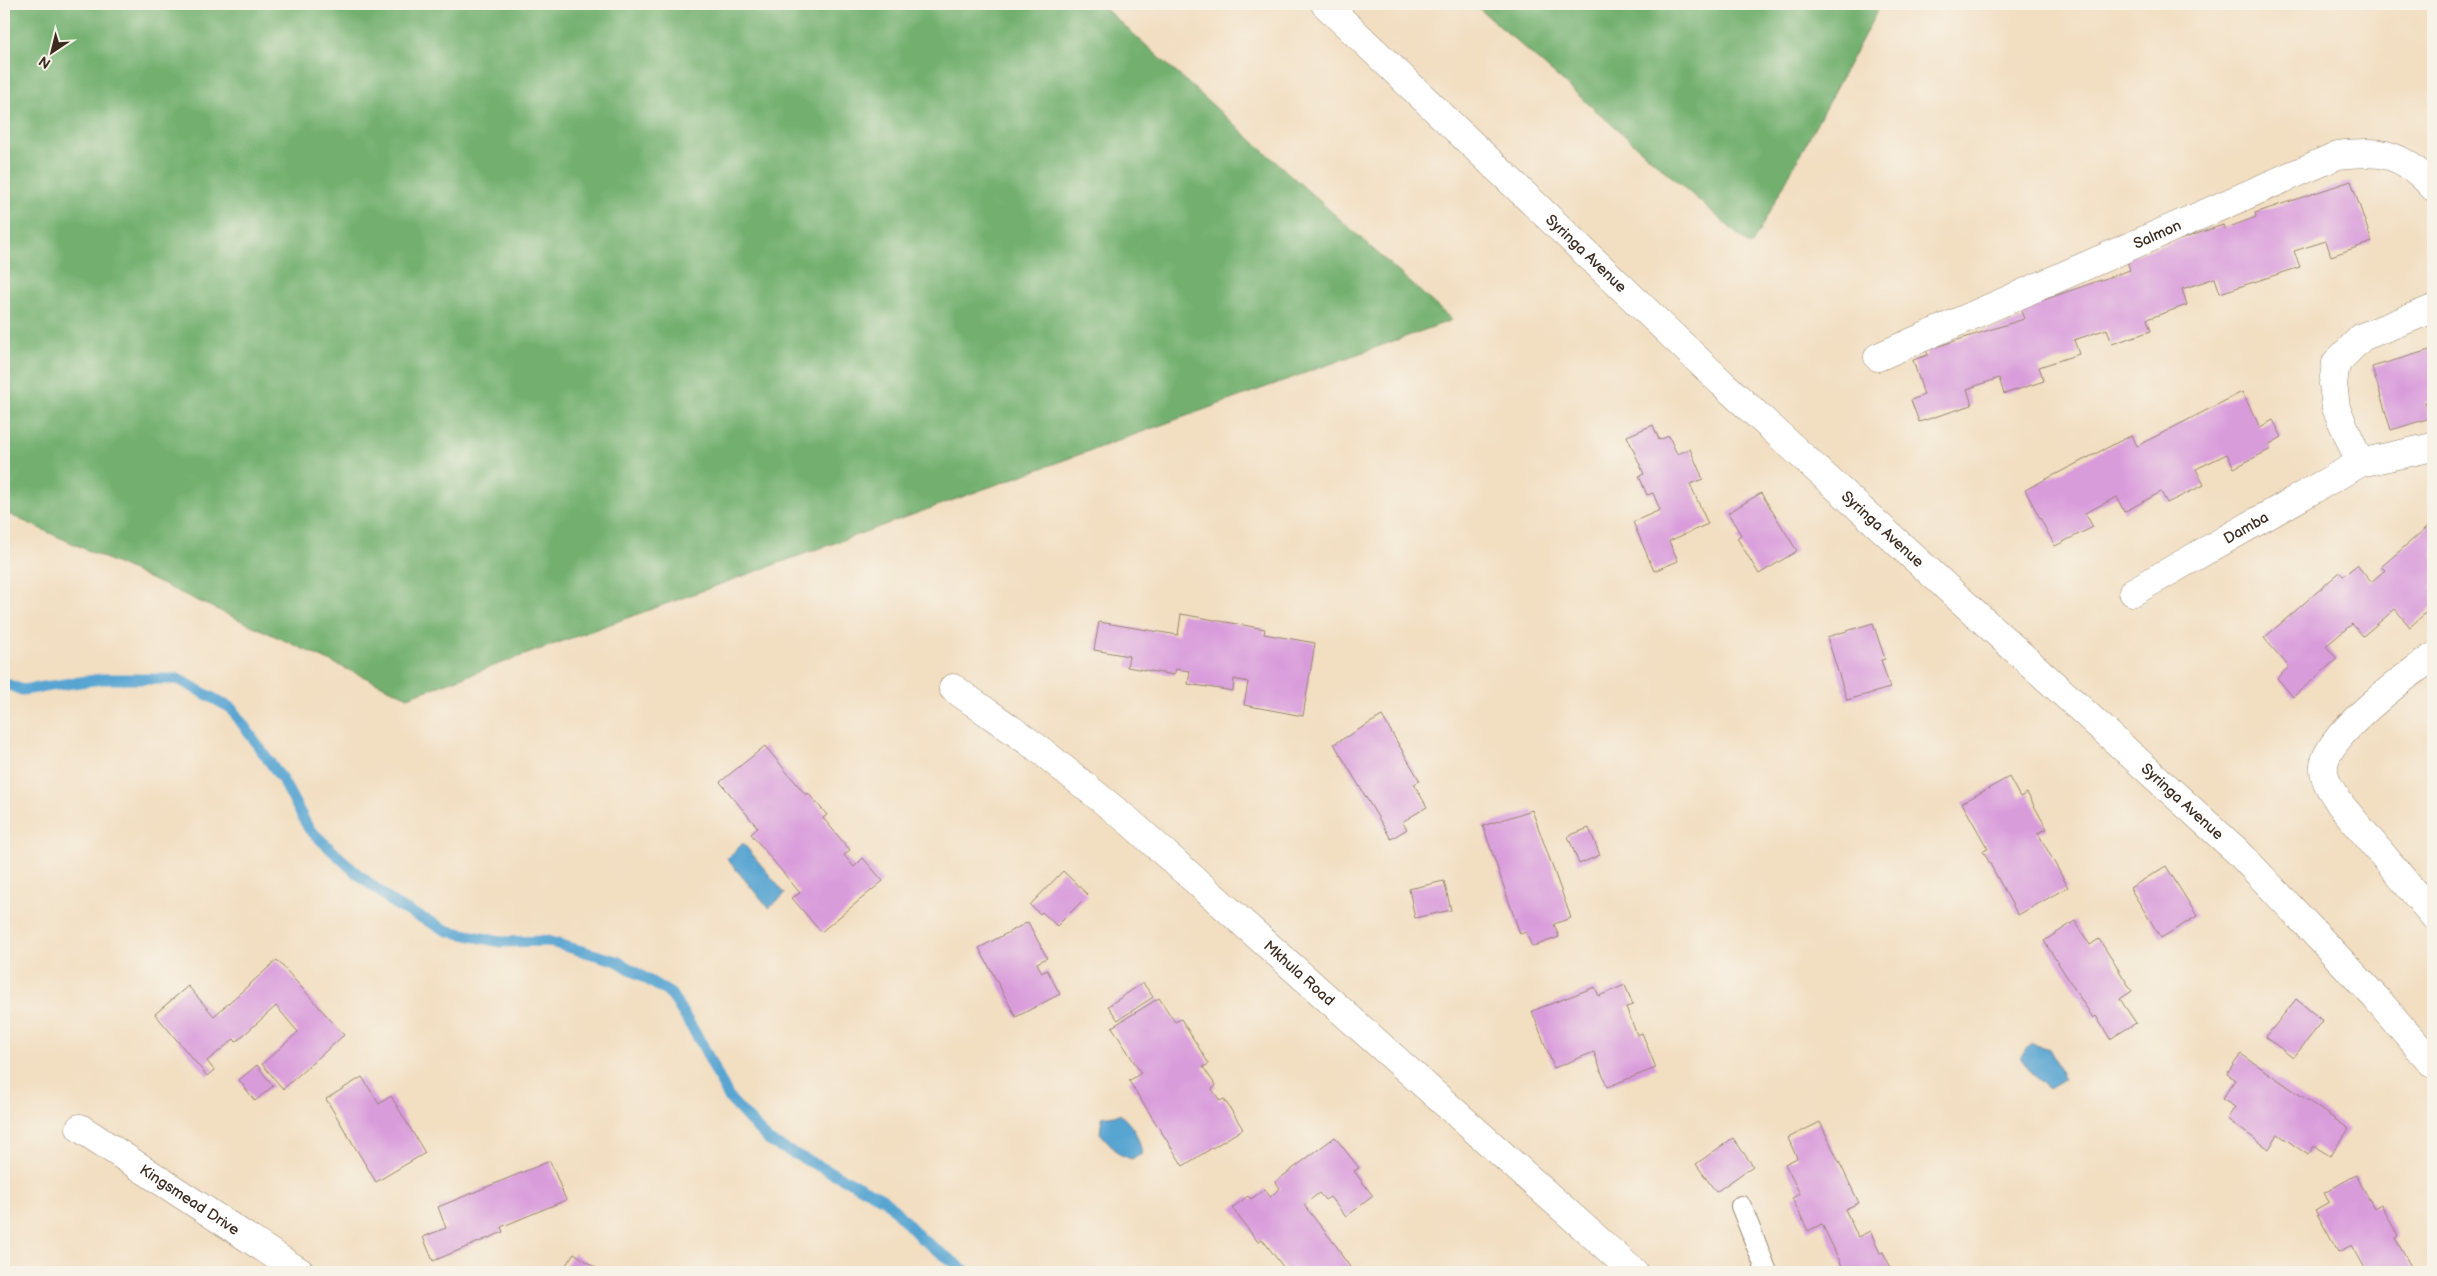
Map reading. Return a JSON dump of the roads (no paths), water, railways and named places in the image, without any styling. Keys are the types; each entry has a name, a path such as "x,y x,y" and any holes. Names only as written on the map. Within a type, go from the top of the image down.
{"street":[{"name":"Syringa Avenue","path":"1324,4 1722,384 2238,852 2376,998 2433,1064"},
{"name":"Salmon","path":"1878,357 2338,155 2362,152 2395,156 2417,169 2433,187"},
{"path":"2360,463 2336,408 2333,384 2336,362 2362,337 2433,309"},
{"name":"Damba","path":"2133,592 2360,463 2433,447"},
{"path":"2433,656 2404,677 2351,724 2329,750 2324,766 2327,784 2340,804 2433,915"},
{"name":"Mkhula Road","path":"953,688 1039,749 1131,823 1634,1272"},
{"name":"Kingsmead Drive","path":"80,1128 300,1272"}],"lane":[{"path":"1741,1206 1767,1272"}],"water":[{"path":"743,843 785,894 769,908 727,859"},
{"path":"2032,1044 2050,1049 2064,1080 2049,1089 2033,1075 2020,1057"},
{"path":"1120,1114 1135,1132 1141,1148 1142,1154 1131,1159 1119,1154 1100,1133 1102,1117"}],"waterway":[{"path":"4,683 22,690 102,679 178,679 231,708 282,779 309,829 353,870 396,905 448,931 501,942 547,941 617,961 671,994 702,1044 729,1098 769,1141 884,1199 922,1239 967,1272"}]}
